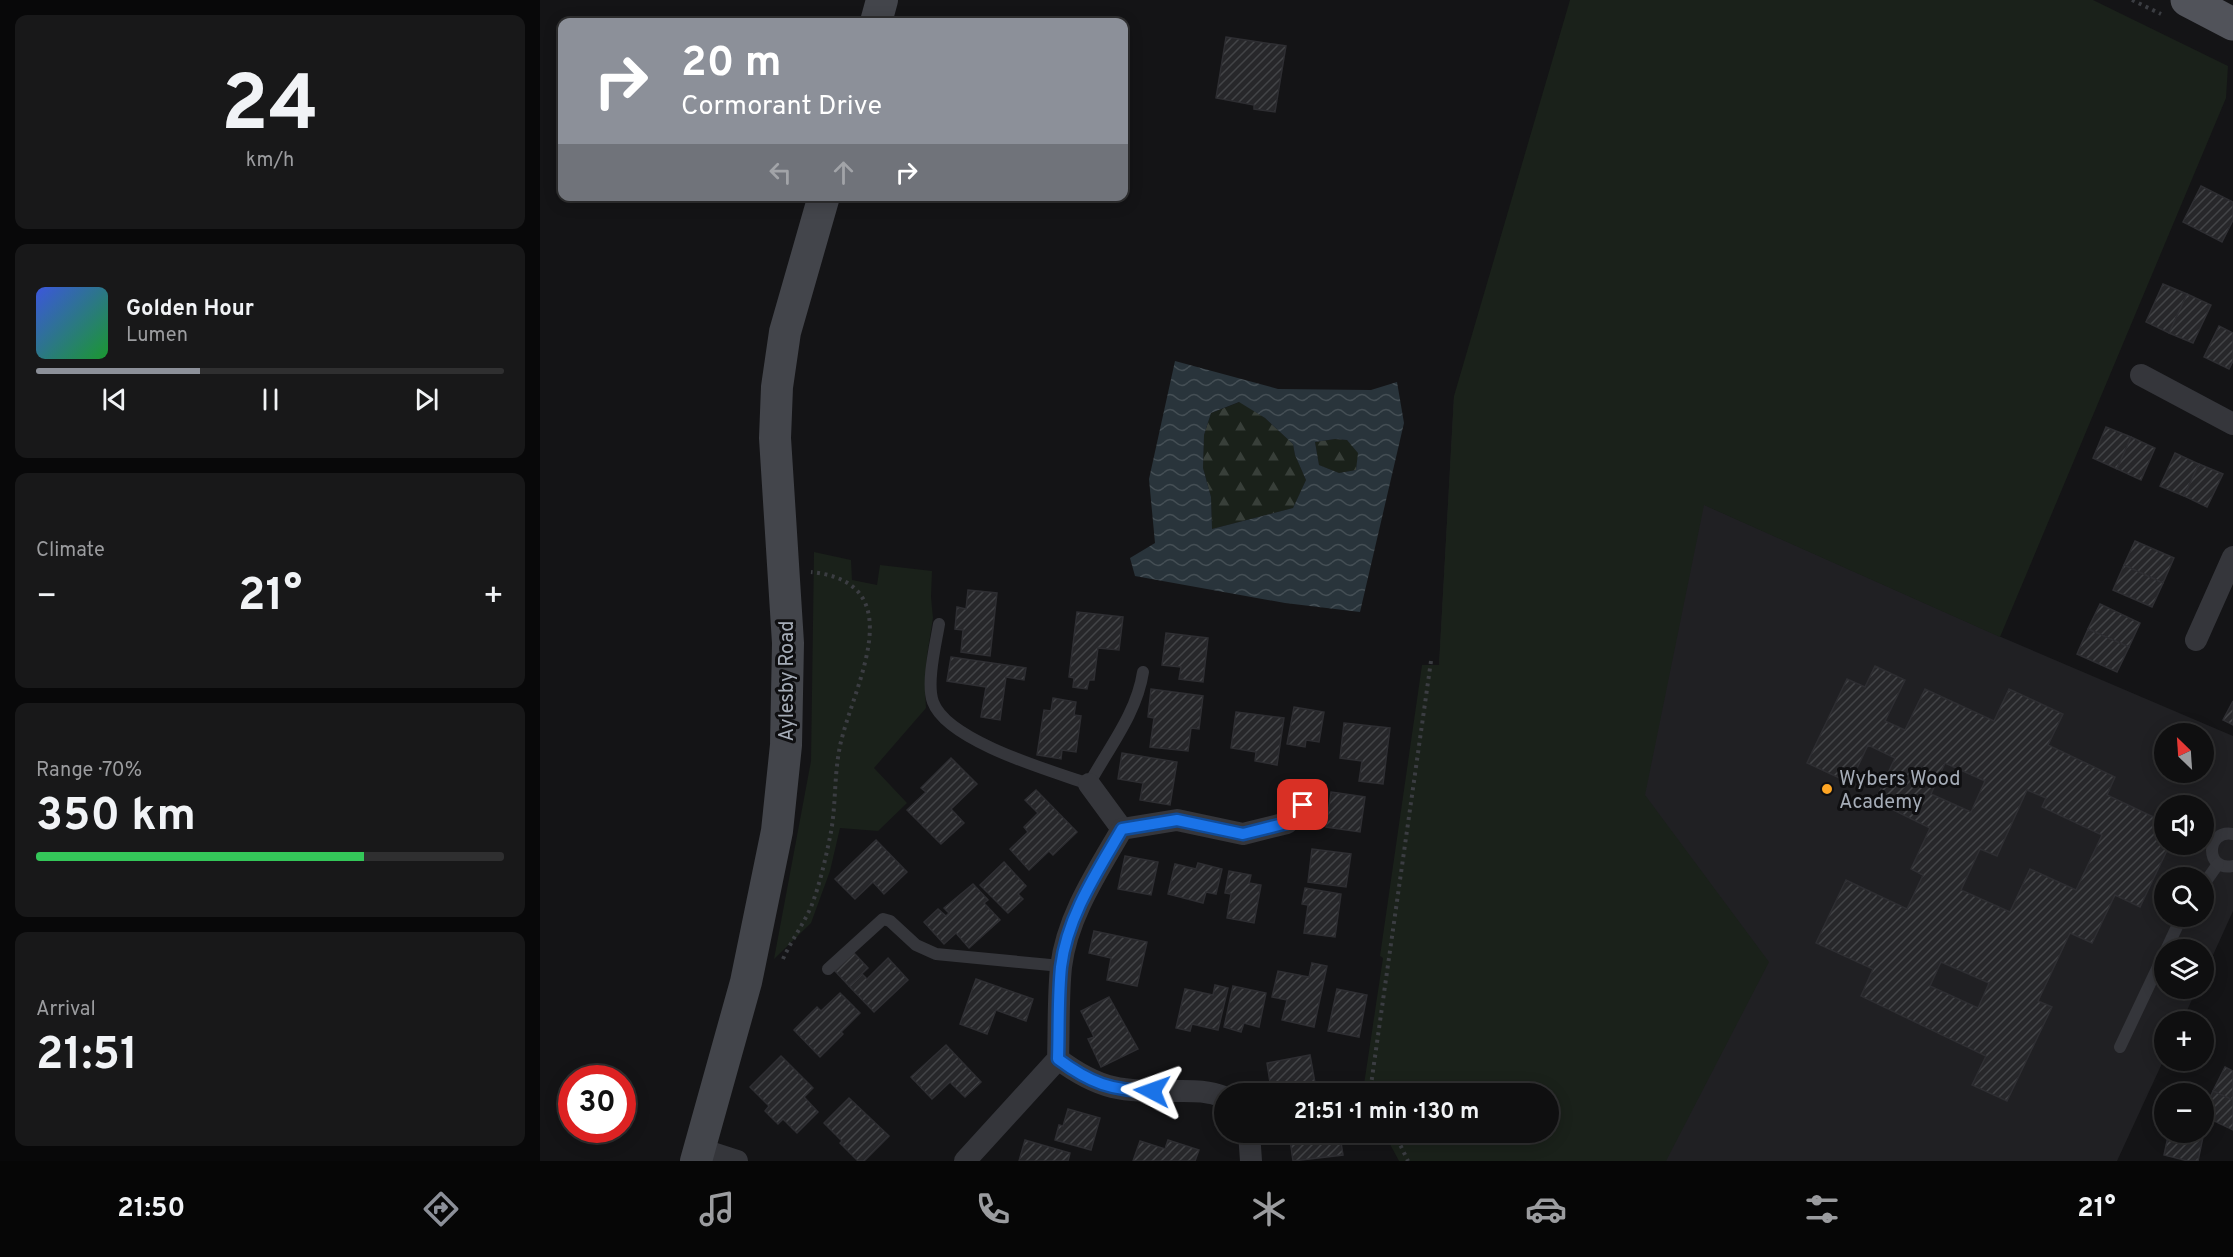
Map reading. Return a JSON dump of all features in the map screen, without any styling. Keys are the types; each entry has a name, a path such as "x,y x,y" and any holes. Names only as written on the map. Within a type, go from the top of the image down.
{"main road":[{"path":"2187,0 2233,24"}],"street":[{"path":"877,18 882,0"},
{"name":"Aylesby Road","path":"698,1155 746,982 777,831 786,745 788,644 775,438 779,359 823,201"},
{"path":"2141,375 2233,424"},
{"path":"2196,640 2233,557"},
{"path":"1089,784 1122,829"},
{"path":"1122,829 1177,820 1243,834 1287,823 1303,805"},
{"path":"965,1161 1058,1059 1061,966 1071,929 1085,893 1122,829"},
{"path":"1058,1059 1074,1071 1103,1086 1132,1091 1214,1093"},
{"path":"1250,1143 1251,1161"},
{"path":"698,1155 737,1161"}],"lane":[{"path":"939,624 931,679 932,701 939,712 951,724 980,742 1020,761 1089,784 1132,708 1141,685 1143,672"},
{"path":"2231,830 2218,837 2212,846 2212,857 2224,867 2233,866"},
{"path":"2214,870 2218,864"},
{"path":"828,969 883,919 890,921 916,945 936,954 1061,966"},
{"path":"2120,1047 2154,975"}],"path":[{"path":"783,960 810,908 820,876 835,803 840,746 871,639 870,620 863,599 847,582 818,573 784,575"},
{"path":"1371,1083 1431,661"},
{"path":"1399,1143 1408,1161"}],"shaded area":[{"name":"Wybers Wood Academy","path":"1454,396 2001,637 2203,723 2154,723 2154,783 2214,783 2214,728 2233,736 2233,911 2214,953 2214,939 2154,939 2154,999 2192,999 2187,1011 2154,1011 2154,1071 2158,1071 2117,1161 1427,1161 1502,1143 1559,1143 1559,1083 1545,1083 1439,666"}],"green space":[{"path":"1570,0 2093,0 2228,66 2226,98 2000,637 1704,505 1645,795 1769,962 1666,1161 1399,1161 1389,1143 1559,1143 1559,1083 1364,1083 1422,665 1439,665 1454,396"},
{"path":"1240,402 1265,418 1293,444 1295,455 1306,480 1293,508 1212,529 1211,497 1203,468 1204,435 1211,413"},
{"path":"1347,440 1359,453 1356,470 1339,473 1319,465 1315,442"},
{"path":"814,552 851,560 852,580 877,585 880,565 932,571 933,618 927,656 926,708 874,768 907,803 878,831 840,828 830,871 811,923 774,959 811,761"}],"water":[{"path":"1175,361 1278,389 1371,390 1397,382 1404,423 1360,612 1285,603 1135,576 1130,558 1155,543 1149,479","holes":["1239,402 1265,418 1293,444 1295,455 1306,480 1293,508 1212,529 1211,497 1203,468 1204,435 1211,413","1347,440 1358,453 1356,470 1339,473 1319,465 1315,442"]}],"building":[{"path":"1226,37 1286,46 1275,112 1254,109 1254,105 1216,98"},
{"path":"2201,186 2233,202 2233,220 2222,242 2183,222"},
{"path":"2163,284 2187,294 2169,333 2146,322"},
{"path":"2187,294 2211,305 2193,343 2169,333"},
{"path":"2219,326 2233,333 2233,361 2229,369 2204,357"},
{"path":"2106,427 2131,437 2117,469 2093,458"},
{"path":"2131,437 2155,448 2141,480 2117,469"},
{"path":"2175,453 2199,464 2184,496 2160,486"},
{"path":"2199,464 2223,474 2207,507 2184,496"},
{"path":"2135,541 2174,558 2163,583 2124,565"},
{"path":"2124,565 2163,583 2152,607 2113,590"},
{"path":"968,590 997,593 990,656 961,652 963,630 955,629 957,607 966,609"},
{"path":"2100,604 2140,623 2129,647 2088,629"},
{"path":"1077,612 1123,617 1119,650 1098,648 1094,680 1089,680 1087,689 1073,687 1074,678 1069,677"},
{"path":"2088,629 2129,647 2117,672 2077,654"},
{"path":"1166,633 1208,638 1203,682 1179,679 1181,667 1162,665"},
{"path":"951,657 1026,668 1024,680 1006,677 1000,720 981,717 986,687 947,681"},
{"path":"1875,666 1905,680 1885,721 1905,730 1925,689 1994,721 2009,689 2063,714 2048,745 2115,777 2107,795 2154,817 2154,855 2165,855 2159,867 2154,867 2154,878 2140,907 2115,895 2092,943 2070,933 2038,1001 2052,1007 2007,1101 1972,1085 1986,1056 1861,996 1873,969 1816,943 1846,880 1907,909 1923,875 1911,869 1930,828 1875,801 1895,758 1868,745 1850,783 1807,763 1847,679 1865,687","holes":["1945,763 1985,781 1971,812 1931,794","2027,790 2046,798 2042,807 2102,835 2076,890 2030,869 2010,912 1961,890 1980,849 1997,856","1941,962 1989,983 1978,1008 1930,986"]},
{"path":"1151,689 1203,696 1199,729 1191,728 1188,751 1150,747 1154,718 1148,717"},
{"path":"1053,698 1076,702 1074,715 1081,716 1076,752 1062,750 1061,759 1037,755 1044,710 1051,711"},
{"path":"2233,701 2233,725 2223,720"},
{"path":"1294,707 1324,712 1319,742 1306,740 1305,747 1287,744"},
{"path":"1236,712 1284,718 1277,765 1255,761 1256,752 1231,748"},
{"path":"1344,723 1390,728 1383,784 1359,781 1362,761 1340,758"},
{"path":"1122,753 1177,762 1170,805 1140,800 1143,783 1118,779"},
{"path":"951,758 977,784 951,809 964,823 941,844 907,810 926,792 921,788"},
{"path":"1036,790 1077,832 1053,855 1049,851 1029,870 1010,849 1028,832 1024,827 1038,813 1025,800"},
{"path":"1331,792 1365,797 1360,832 1326,827"},
{"path":"876,840 907,872 884,894 873,882 855,899 835,879"},
{"path":"1312,849 1351,854 1346,887 1308,882"},
{"path":"1125,856 1158,862 1151,895 1118,889"},
{"path":"1004,862 1026,886 1018,894 1023,899 1008,913 980,885"},
{"path":"1198,863 1222,869 1216,894 1206,892 1203,903 1168,894 1175,864 1196,869"},
{"path":"1229,871 1251,875 1249,883 1261,885 1254,923 1227,918 1231,894 1225,893"},
{"path":"973,884 988,900 984,903 1000,920 969,948 956,933 944,944 924,922 938,909 946,916 949,913 944,908"},
{"path":"1305,888 1341,894 1335,937 1304,933 1308,905 1302,904"},
{"path":"1094,931 1147,942 1137,986 1107,980 1111,958 1089,953"},
{"path":"854,953 868,968 849,986 835,971"},
{"path":"888,958 908,980 874,1012 849,986 862,974 867,979"},
{"path":"1312,963 1327,966 1314,1027 1282,1020 1287,1000 1272,997 1278,971 1309,977"},
{"path":"976,979 1033,999 1026,1021 996,1010 987,1034 960,1024"},
{"path":"1215,985 1228,988 1218,1030 1192,1024 1190,1031 1176,1028 1185,989 1213,995"},
{"path":"1233,986 1266,993 1259,1027 1244,1023 1241,1032 1224,1027"},
{"path":"1337,989 1367,995 1359,1037 1328,1031"},
{"path":"840,993 860,1013 820,1057 794,1030 817,1007 821,1011"},
{"path":"1109,997 1138,1049 1101,1067 1088,1039 1094,1037 1081,1011"},
{"path":"946,1045 981,1082 965,1097 950,1082 932,1099 911,1077"},
{"path":"1310,1055 1315,1083 1270,1083 1267,1063"},
{"path":"781,1056 813,1088 804,1097 818,1112 797,1133 783,1119 778,1124 765,1111 769,1106 750,1087"},
{"path":"2225,1067 2233,1071 2233,1100 2214,1091"},
{"path":"2214,1091 2233,1100 2233,1130 2214,1121"},
{"path":"849,1098 889,1136 864,1161 858,1161 824,1123"},
{"path":"1068,1109 1100,1118 1091,1150 1055,1140 1059,1125 1063,1126"},
{"path":"1025,1140 1070,1153 1068,1161 1019,1161"},
{"path":"1168,1140 1199,1150 1195,1161 1133,1161 1140,1141 1165,1149"},
{"path":"1291,1143 1341,1143 1343,1155 1293,1161"},
{"path":"2167,1143 2202,1143 2198,1161 2164,1155"}],"place":[{"name":"Wybers Wood Academy","path":"1827,789"}],"route":[{"path":"1152,1091 1132,1091 1103,1086 1074,1071 1058,1059 1061,966 1071,929 1085,893 1122,829 1177,820 1243,834 1287,823 1303,805"}]}
